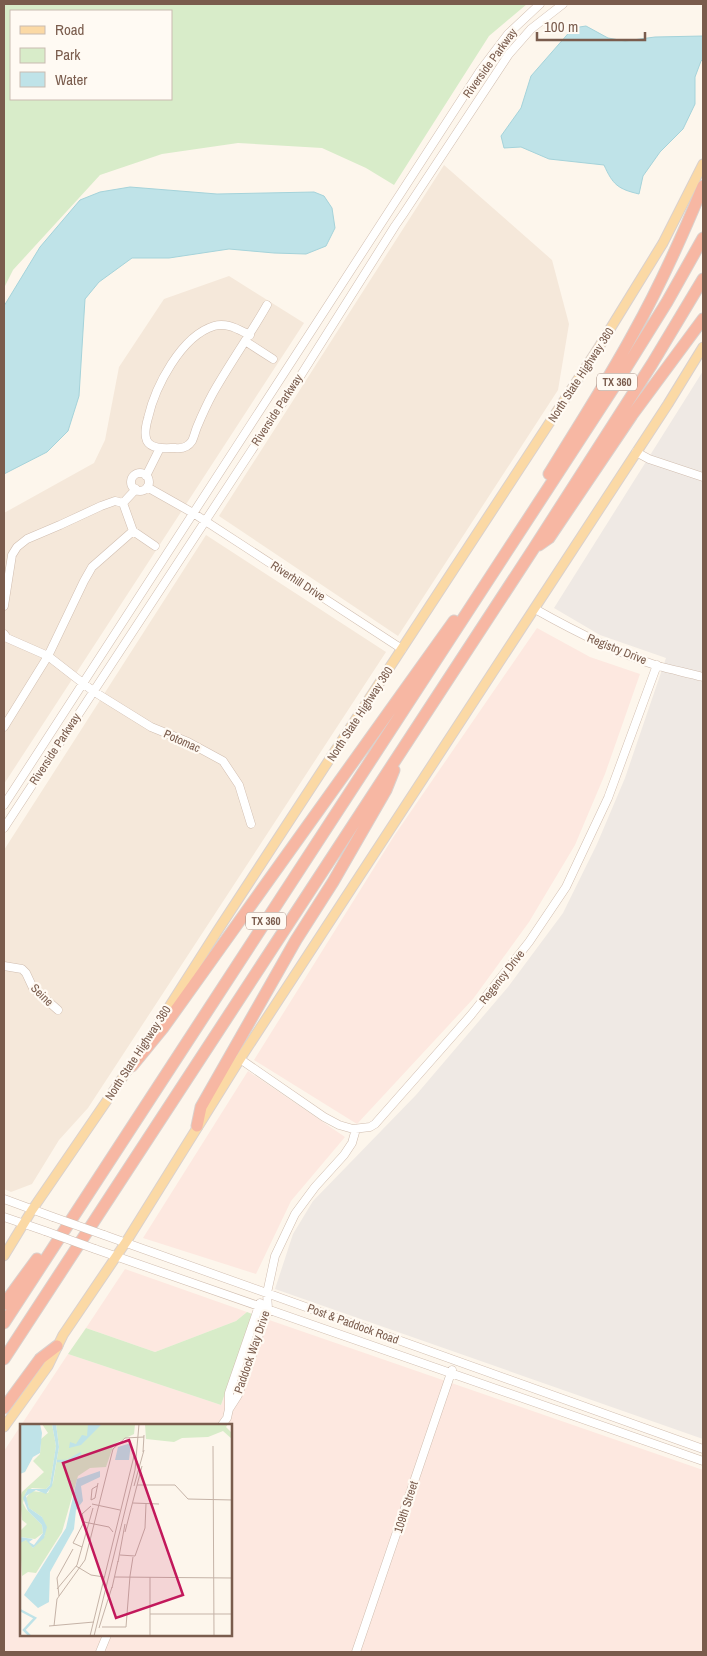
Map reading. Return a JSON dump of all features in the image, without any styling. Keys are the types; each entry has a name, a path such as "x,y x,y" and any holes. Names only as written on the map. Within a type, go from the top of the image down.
{"highway":[{"path":"526,523 530,504 608,379 634,333 677,248 703,186"},
{"name":"TX 360","path":"4,1323 645,339 703,238"},
{"name":"TX 360","path":"4,1359 534,548 652,364 703,279"},
{"path":"534,548 549,538 632,415 703,319"},
{"path":"132,1066 163,1028 466,604 480,593"},
{"path":"198,1126 202,1107 296,940 333,882 386,790 404,745"},
{"path":"4,1304 37,1259 51,1250"},
{"path":"4,1408 40,1359 57,1346"}],"main road":[{"name":"North State Highway 360","path":"4,1256 32,1210 132,1066 218,930 599,347 663,243 703,164"},
{"path":"4,1427 48,1366 57,1346 126,1242 240,1059 703,347"}],"street":[{"name":"Riverside Parkway","path":"4,805 480,71 508,34 540,4"},
{"name":"Riverside Parkway","path":"4,828 301,375 394,226 509,54 531,29 563,4"},
{"path":"394,206 404,213"},
{"path":"268,305 247,338 208,402 191,442 182,449 160,448 146,440 146,425 150,407 162,378 188,343 202,332 214,326 227,324 247,338 272,359"},
{"path":"146,476 160,448"},
{"path":"636,452 649,459 703,477"},
{"path":"137,473 146,476 149,481 147,487 142,490 136,489 132,484 132,478 137,473"},
{"name":"Riverhill Drive","path":"147,487 193,513 402,649"},
{"path":"123,503 136,489"},
{"path":"4,606 12,555 17,546 27,539 60,526 101,506 115,501 123,503"},
{"path":"123,503 133,532 155,546"},
{"path":"4,727 48,656 92,568 133,532"},
{"name":"Registry Drive","path":"535,608 600,643 657,665 703,677"},
{"name":"Potomac","path":"4,635 33,651 48,656 93,690 151,727 188,742 223,761 230,768 239,785 251,824"},
{"name":"Regency Drive","path":"356,1129 370,1127 375,1124 405,1092 471,1015 529,942 553,908 566,887 608,798 657,665"},
{"name":"Seine","path":"4,966 22,969 33,988 58,1010"},
{"path":"240,1059 324,1117 339,1125 356,1129"},
{"name":"Paddock Way Drive","path":"229,1409 229,1393 258,1306 266,1293 275,1256 295,1214 314,1187 344,1155 352,1143 356,1129"},
{"name":"Post & Paddock Road","path":"4,1199 703,1449"},
{"name":"Post & Paddock Road","path":"4,1217 703,1461"},
{"name":"Paddock Way Drive","path":"222,1424 238,1395 268,1308 266,1293"},
{"name":"109th Street","path":"356,1652 455,1361"},
{"path":"619,1432 623,1421"},
{"path":"100,1652 106,1636"}],"shaded area":[{"path":"444,165 552,260 569,324 558,390 398,636 219,516"},
{"path":"229,276 304,323 4,784 4,513 94,463 105,440 119,367 164,299"},
{"path":"703,371 703,1439 275,1289 293,1234 313,1201 416,1095 508,987 563,913 597,844 625,778 666,658 600,635 554,608"},
{"path":"206,535 386,652 88,1108 59,1140 32,1184 11,1192 4,1189 4,850"},
{"path":"537,628 590,657 640,674 605,774 575,845 529,922 473,999 357,1124 254,1060 394,836"},
{"path":"248,1071 345,1137 291,1201 256,1274 143,1238"},
{"path":"125,1269 247,1312 236,1321 155,1352 86,1328"},
{"path":"252,1314 703,1470 703,1652 4,1652 4,1451 20,1427 20,1636 232,1636 232,1424 22,1424 68,1354 221,1405"}],"green space":[{"path":"4,4 527,4 489,36 394,185 366,168 322,148 238,143 162,154 100,175 13,270 4,288"},
{"path":"247,1312 252,1314 221,1405 68,1354 86,1328 155,1352 236,1321"}],"water":[{"path":"586,26 608,38 625,41 655,37 703,36 703,59 695,77 695,104 683,129 660,152 643,176 639,194 621,188 613,182 604,165 549,159 521,147 504,148 501,136 521,108 531,76 573,28"},
{"path":"130,187 217,194 314,192 324,196 332,208 335,228 326,246 306,254 229,249 169,258 132,258 99,282 85,299 79,396 68,431 47,452 4,474 4,306 40,247 80,200 100,192"}]}
